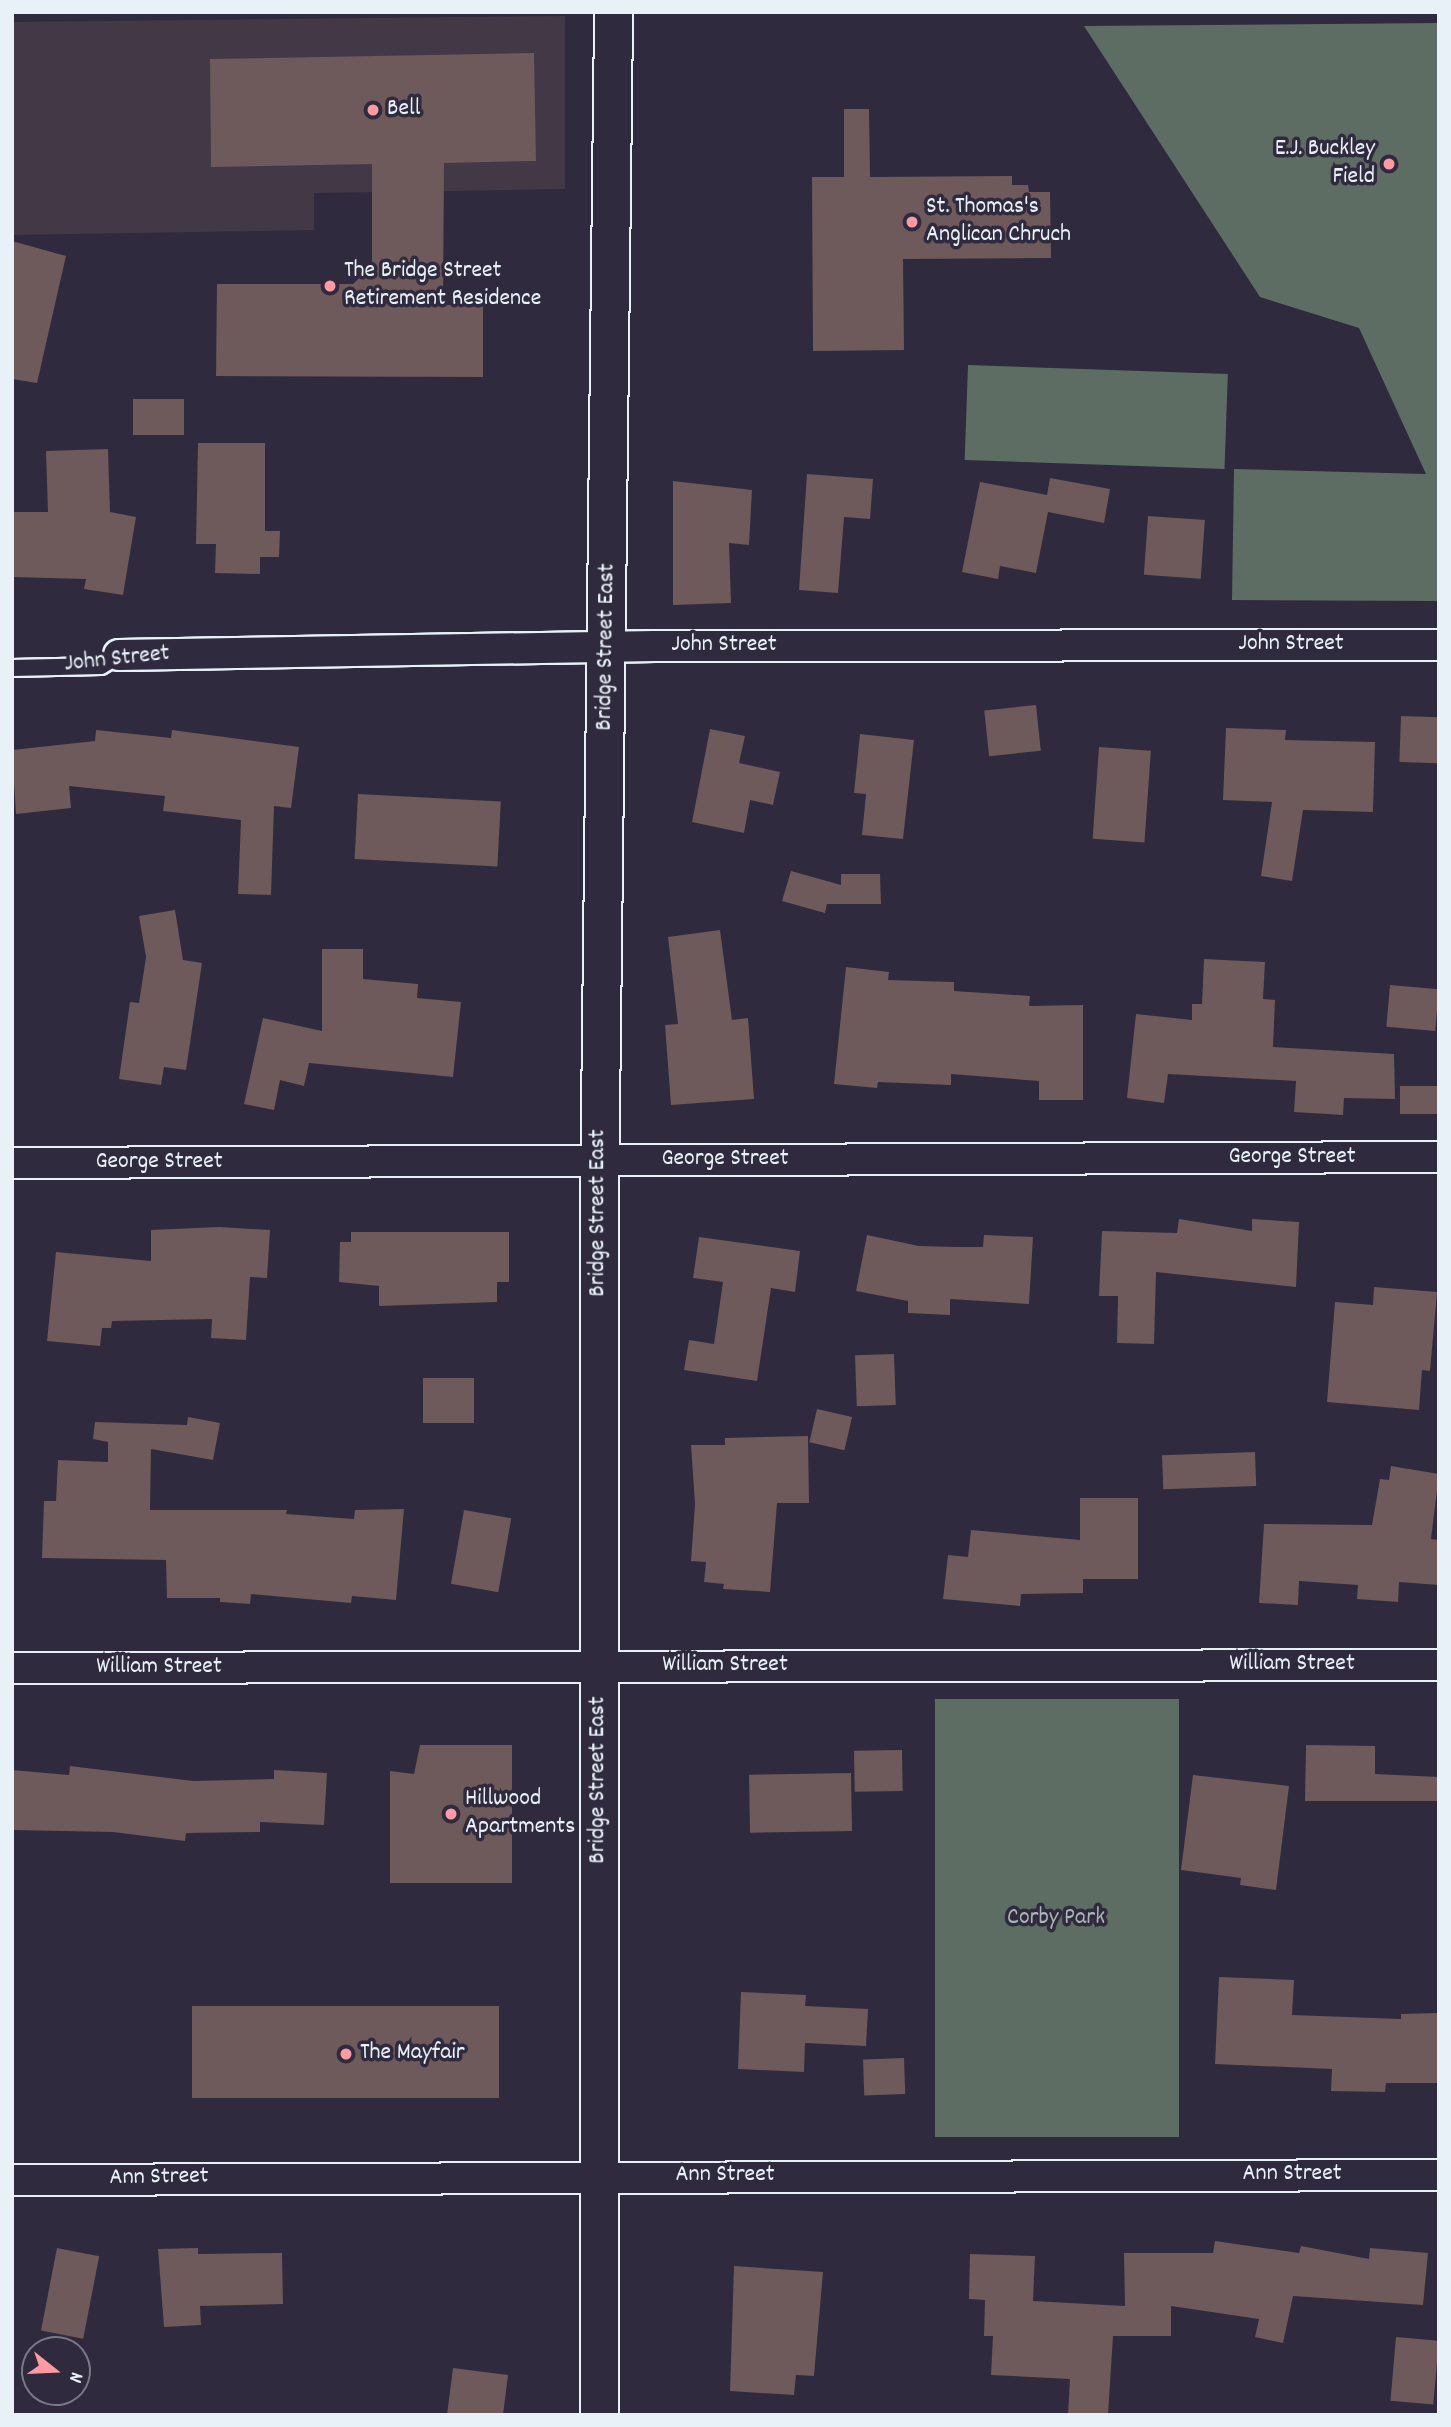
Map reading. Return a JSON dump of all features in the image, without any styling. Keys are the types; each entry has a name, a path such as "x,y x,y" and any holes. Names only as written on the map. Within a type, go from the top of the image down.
{"street":[{"name":"Bridge Street East","path":"600,2415 599,1161 613,12"},
{"name":"John Street","path":"119,655 607,647 1439,645"},
{"name":"George Street","path":"12,1163 1439,1157"},
{"name":"William Street","path":"12,1668 1439,1665"},
{"name":"Ann Street","path":"12,2180 598,2175 1439,2175"}],"lane":[{"name":"John Street","path":"12,668 101,666 119,655"}],"shaded area":[{"path":"565,16 565,189 314,193 314,230 12,235 12,22"}],"green space":[{"path":"1439,23 1439,601 1232,600 1234,469 1426,474 1359,328 1260,297 1084,26"},
{"path":"968,365 1228,374 1225,469 965,460"},
{"name":"Corby Park","path":"935,1699 1179,1699 1179,2137 935,2137"}],"building":[{"path":"534,53 536,161 444,163 443,305 483,305 483,377 216,376 217,284 353,284 372,266 372,164 211,167 210,59"},
{"name":"St. Thomas's Anglican Chruch","path":"844,109 869,109 870,177 1012,176 1012,185 1028,185 1029,192 1050,192 1051,258 903,259 904,350 813,351 812,177 844,177"},
{"path":"12,241 66,256 37,383 12,379"},
{"path":"133,399 184,399 184,435 133,435"},
{"path":"198,443 265,443 265,531 280,531 279,557 260,557 260,574 215,573 216,544 196,544"},
{"path":"108,449 110,512 136,517 123,595 84,589 86,579 12,577 12,512 48,512 46,451"},
{"path":"807,474 873,479 870,519 844,517 838,593 799,590"},
{"path":"1050,478 1110,489 1104,523 1048,512 1036,573 1000,566 998,579 962,572 980,482 1047,495"},
{"path":"673,481 752,490 749,545 729,543 731,603 673,605"},
{"path":"1148,516 1205,520 1201,579 1144,575"},
{"path":"1036,705 1041,751 989,756 984,710"},
{"path":"1401,716 1439,717 1437,763 1399,762"},
{"path":"1226,728 1286,730 1285,740 1375,742 1373,812 1303,810 1292,881 1261,876 1272,802 1223,800"},
{"path":"710,729 745,736 739,763 780,772 773,805 750,800 744,833 692,822"},
{"path":"96,730 171,738 172,730 299,747 291,808 274,806 271,895 238,894 241,820 163,811 165,796 69,786 71,808 16,814 12,750 95,741"},
{"path":"860,734 914,740 903,839 862,835 866,794 854,793"},
{"path":"1099,747 1151,751 1144,842 1093,839"},
{"path":"358,794 501,801 497,866 355,859"},
{"path":"791,871 841,885 841,874 880,874 881,904 827,904 825,913 782,901"},
{"path":"175,910 183,960 202,963 186,1070 164,1067 161,1085 119,1079 130,1002 139,1003 146,957 139,916"},
{"path":"720,930 732,1020 748,1018 754,1099 671,1105 665,1025 678,1024 668,937"},
{"path":"322,949 363,949 363,979 418,984 417,998 461,1002 453,1077 309,1063 304,1086 280,1080 274,1110 244,1104 263,1018 322,1031"},
{"path":"1204,959 1265,962 1263,999 1275,1000 1273,1047 1394,1054 1395,1099 1344,1098 1343,1115 1294,1112 1296,1081 1168,1074 1164,1103 1127,1098 1136,1014 1192,1020 1192,1004 1202,1004"},
{"path":"846,967 889,972 888,980 954,982 954,991 1030,996 1029,1006 1083,1005 1083,1100 1039,1100 1039,1081 951,1074 951,1085 878,1082 877,1088 834,1084"},
{"path":"1390,985 1439,989 1435,1031 1386,1027"},
{"path":"1400,1086 1439,1086 1439,1114 1400,1114"},
{"path":"1179,1219 1252,1231 1252,1219 1299,1222 1296,1287 1156,1272 1154,1344 1117,1343 1118,1296 1099,1296 1102,1231 1177,1233"},
{"path":"219,1227 270,1230 267,1278 250,1277 246,1340 211,1338 212,1319 112,1321 111,1328 102,1328 100,1346 47,1341 56,1252 151,1261 151,1230"},
{"path":"351,1232 509,1232 509,1282 497,1282 497,1302 379,1306 379,1286 339,1282 340,1242 351,1242"},
{"path":"867,1235 919,1246 956,1247 983,1247 984,1235 1033,1237 1029,1304 950,1299 950,1315 908,1313 908,1301 856,1291"},
{"path":"699,1237 800,1251 795,1292 771,1288 757,1381 684,1370 689,1340 714,1344 723,1282 693,1278"},
{"path":"1374,1287 1437,1292 1430,1371 1422,1370 1419,1410 1327,1402 1335,1302 1373,1305"},
{"path":"894,1354 896,1405 857,1406 855,1355"},
{"path":"423,1378 474,1378 474,1423 423,1423"},
{"path":"817,1409 852,1417 844,1450 809,1442"},
{"path":"188,1417 220,1423 213,1460 151,1449 150,1510 287,1510 286,1514 354,1519 355,1510 404,1509 396,1600 352,1596 351,1603 251,1594 250,1604 220,1602 220,1598 167,1598 166,1560 42,1558 44,1501 56,1501 58,1460 108,1462 108,1442 93,1439 95,1422 187,1425"},
{"path":"808,1436 809,1503 777,1503 770,1592 723,1589 724,1584 704,1582 706,1562 691,1561 695,1504 691,1445 725,1445 725,1438"},
{"path":"1255,1452 1256,1486 1163,1489 1162,1455"},
{"path":"1391,1466 1439,1474 1431,1539 1439,1540 1439,1585 1399,1582 1398,1602 1357,1599 1358,1585 1299,1581 1298,1605 1259,1603 1264,1524 1372,1525 1380,1479 1389,1480"},
{"path":"1080,1498 1138,1498 1138,1579 1083,1579 1083,1593 1021,1594 1020,1606 943,1599 948,1555 968,1557 971,1530 1080,1540"},
{"path":"464,1510 511,1518 498,1592 451,1584"},
{"name":"Hillwood Apartments","path":"420,1745 512,1745 512,1883 390,1883 390,1771 414,1774"},
{"path":"1306,1745 1375,1746 1375,1774 1439,1777 1439,1801 1305,1801"},
{"path":"902,1750 903,1791 855,1792 854,1751"},
{"path":"70,1766 193,1781 274,1779 274,1770 327,1773 324,1825 260,1822 260,1832 186,1833 185,1841 113,1832 12,1830 12,1770 69,1775"},
{"path":"851,1773 852,1831 750,1833 749,1775"},
{"path":"1193,1775 1289,1786 1276,1890 1240,1885 1241,1878 1181,1870"},
{"path":"1219,1977 1294,1980 1292,2015 1401,2019 1401,2014 1439,2013 1439,2083 1386,2083 1385,2092 1331,2091 1332,2069 1215,2064"},
{"path":"741,1992 806,1995 805,2006 868,2009 866,2046 805,2043 804,2072 738,2069"},
{"name":"The Mayfair","path":"192,2006 499,2006 499,2098 192,2098"},
{"path":"904,2058 905,2094 864,2095 863,2059"},
{"path":"1215,2241 1299,2253 1301,2246 1369,2259 1370,2248 1428,2253 1423,2305 1293,2296 1283,2343 1255,2337 1259,2319 1171,2306 1171,2336 1113,2336 1108,2415 1068,2415 1070,2379 991,2375 993,2336 984,2336 985,2300 969,2299 970,2254 1035,2256 1033,2301 1125,2306 1124,2253 1213,2253"},
{"path":"57,2248 99,2256 84,2336 41,2330"},
{"path":"198,2248 198,2254 282,2253 283,2304 200,2306 201,2325 164,2327 158,2249"},
{"path":"734,2266 823,2272 814,2376 796,2375 794,2395 730,2391"},
{"path":"1396,2337 1439,2341 1433,2405 1390,2401"},
{"path":"453,2368 508,2375 503,2415 447,2415"}],"place":[{"name":"Bell","path":"373,110"},
{"name":"E.J. Buckley Field","path":"1389,164"},
{"name":"St. Thomas's Anglican Chruch","path":"912,222"},
{"name":"The Bridge Street Retirement Residence","path":"330,286"},
{"name":"Hillwood Apartments","path":"451,1814"},
{"name":"The Mayfair","path":"346,2054"}]}
